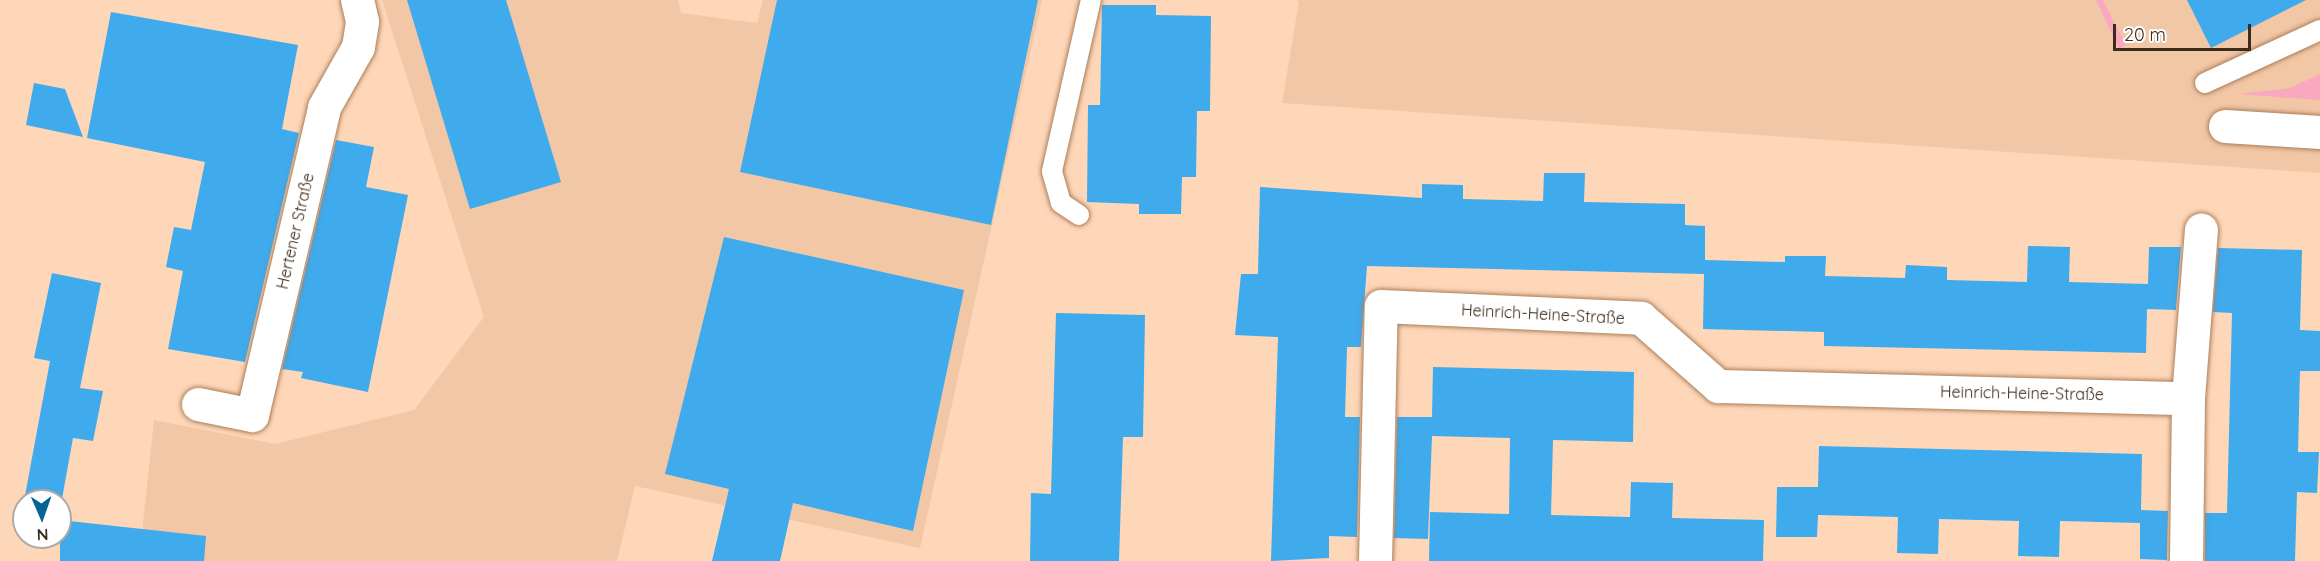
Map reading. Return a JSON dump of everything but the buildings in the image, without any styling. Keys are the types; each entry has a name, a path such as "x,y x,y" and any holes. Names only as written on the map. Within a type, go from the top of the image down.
{"street":[{"name":"Hertener Straße","path":"198,404 252,414 324,107 358,47 362,21 357,0"},
{"path":"2225,126 2320,132"},
{"path":"2186,561 2188,398 2201,229"},
{"name":"Heinrich-Heine-Straße","path":"1376,561 1381,306 1641,318 1718,386 2188,398"}],"lane":[{"path":"1079,215 1061,203 1052,171 1091,0"},
{"path":"2205,83 2320,30"}],"shaded area":[{"path":"382,0 678,0 681,13 757,23 763,0 1042,0 920,548 635,486 617,561 139,561 154,420 275,444 414,410 484,317"},
{"path":"1294,0 2320,0 2320,173 1282,103 1299,1"},
{"path":"2096,0 2103,0 2126,45 2119,49"},
{"path":"2320,74 2320,100 2239,94 2290,88"}]}
